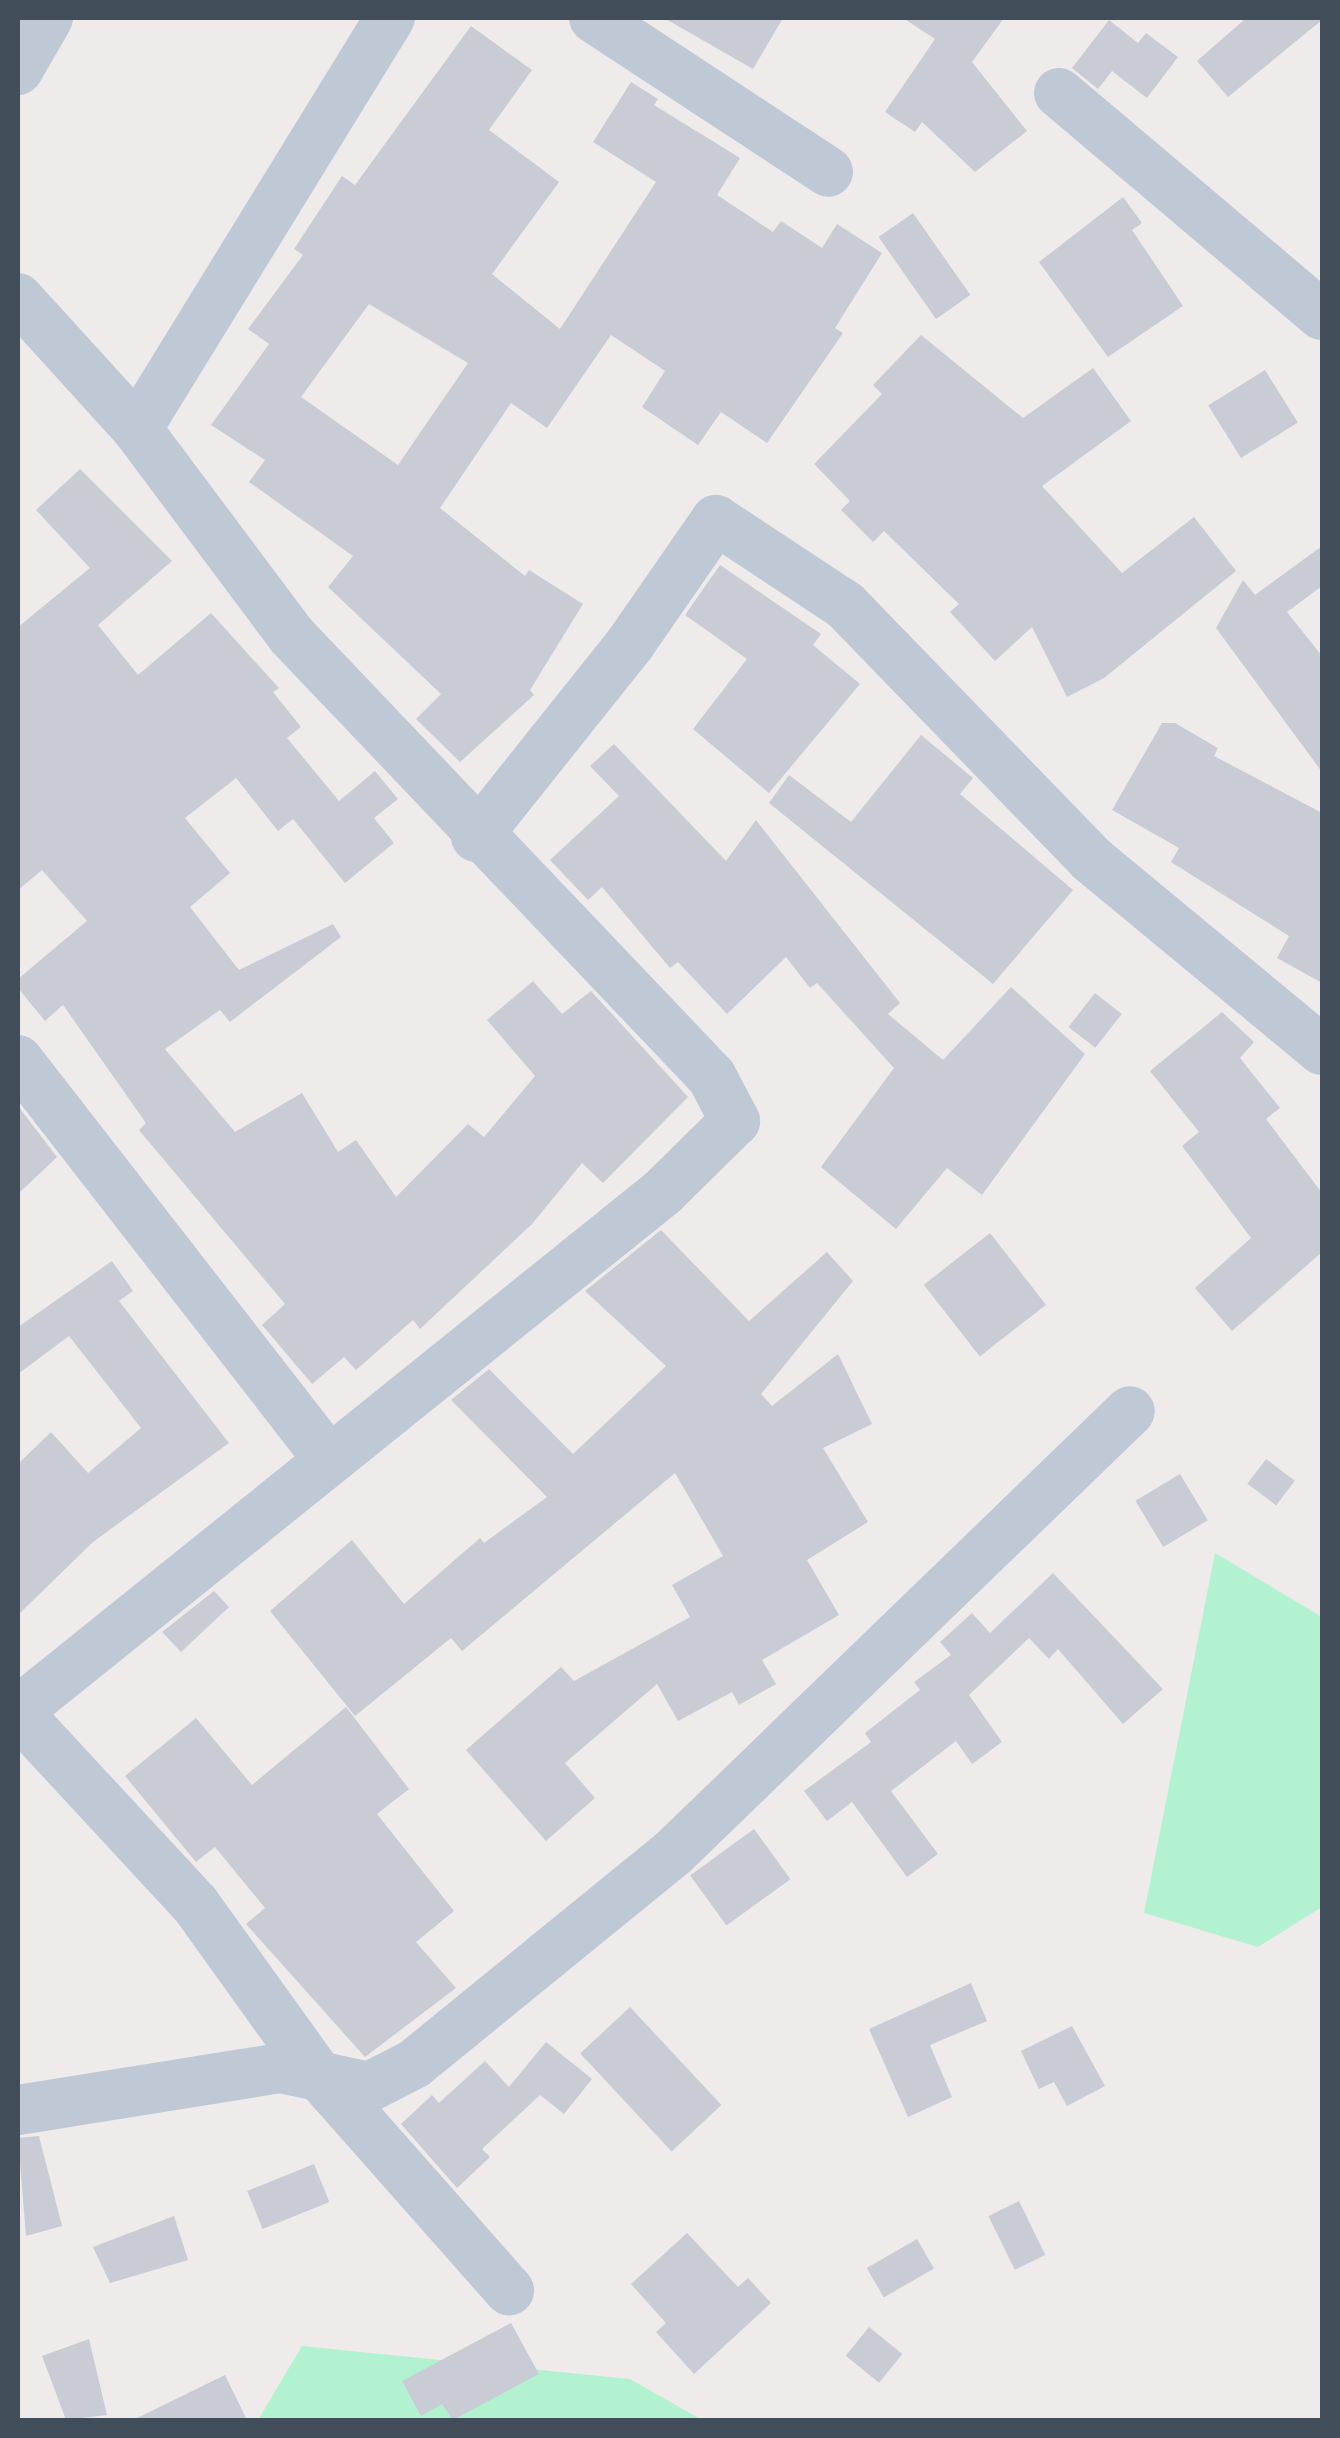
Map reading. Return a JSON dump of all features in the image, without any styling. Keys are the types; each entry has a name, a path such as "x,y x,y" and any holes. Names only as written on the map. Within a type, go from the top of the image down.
{"street":[{"path":"18,70 48,18"},
{"path":"138,429 390,18"},
{"path":"594,18 828,172"},
{"path":"1058,94 1322,316"},
{"path":"18,298 138,429 291,635 476,837 712,1077 735,1121 663,1192 326,1456 18,1712 194,1904 315,2071 509,2290"},
{"path":"476,837 630,644 716,520 844,606 1091,859 1322,1050"},
{"path":"18,1060 326,1456"},
{"path":"18,2110 222,2072 315,2071 369,2087 414,2064 674,1852 1130,1411"}],"green space":[{"path":"1215,1553 1322,1617 1322,1907 1258,1947 1144,1913"},
{"path":"302,2346 630,2379 702,2420 258,2420"}],"building":[{"path":"664,18 783,18 753,69"},
{"path":"903,18 1004,18 972,62 1027,131 975,172 922,122 915,132 885,112 935,39"},
{"path":"1246,18 1322,20 1228,97 1197,61"},
{"path":"1109,20 1138,43 1146,33 1178,57 1147,98 1112,71 1098,89 1072,68"},
{"path":"471,26 532,70 489,130 559,182 492,274 560,329 656,182 593,142 631,82 658,99 654,105 740,158 717,195 773,232 781,221 822,248 837,224 882,253 835,328 843,333 767,443 721,412 698,445 642,407 665,371 611,335 547,428 511,403 440,508 525,576 529,570 583,604 530,690 534,695 460,762 416,719 441,694 328,587 353,556 249,482 265,460 211,425 269,344 248,329 303,255 294,249 342,176 355,185","holes":["369,304 468,363 398,465 301,397"]},
{"path":"1123,197 1142,223 1132,230 1183,306 1108,357 1039,262"},
{"path":"913,213 970,295 936,319 879,237"},
{"path":"921,335 1023,418 1093,368 1131,421 1042,486 1122,573 1194,517 1236,571 1104,678 1067,697 1032,627 995,661 950,612 959,604 884,531 873,542 841,510 850,501 814,464 882,394 873,385"},
{"path":"1265,370 1298,423 1241,458 1208,406"},
{"path":"80,469 172,561 98,625 138,675 211,613 279,688 273,692 301,727 287,738 339,801 375,771 398,799 374,818 394,843 345,883 293,819 278,831 236,778 185,818 230,873 190,907 239,970 333,924 341,937 230,1022 220,1010 165,1049 235,1132 302,1093 338,1152 356,1140 396,1197 468,1124 484,1137 535,1076 487,1020 533,981 562,1014 591,991 688,1097 603,1183 582,1163 532,1224 420,1329 413,1320 356,1370 344,1357 312,1384 262,1325 285,1304 139,1130 146,1123 63,1005 45,1021 18,988 18,979 87,921 42,870 18,890 18,627 90,568 36,510"},
{"path":"1322,546 1322,586 1287,612 1322,656 1322,772 1216,628 1243,580 1255,595"},
{"path":"720,565 821,634 813,645 860,684 769,793 693,729 747,659 685,615"},
{"path":"1162,723 1175,723 1218,748 1214,756 1322,813 1322,983 1277,958 1289,936 1171,862 1179,848 1112,810"},
{"path":"921,735 973,778 960,794 1073,890 993,984 769,803 789,775 851,822"},
{"path":"614,744 726,861 756,820 900,1003 888,1014 943,1060 1011,987 1085,1054 982,1195 947,1168 896,1229 821,1167 894,1068 817,983 810,988 786,957 727,1014 678,962 670,968 602,887 588,900 550,860 619,796 590,766"},
{"path":"1095,993 1122,1014 1095,1048 1069,1027"},
{"path":"1222,1012 1254,1042 1240,1058 1280,1108 1266,1119 1322,1193 1322,1252 1232,1331 1195,1288 1251,1238 1182,1146 1199,1132 1150,1071"},
{"path":"18,1106 57,1157 18,1194"},
{"path":"661,1230 749,1321 827,1252 853,1281 761,1394 772,1406 838,1354 872,1424 823,1448 868,1522 807,1560 839,1615 762,1660 776,1684 739,1705 732,1692 678,1721 657,1684 565,1763 595,1798 546,1841 466,1750 561,1667 574,1681 690,1617 672,1585 723,1556 675,1473 462,1651 451,1638 355,1716 270,1611 352,1540 404,1604 480,1538 484,1543 547,1497 451,1400 489,1369 573,1454 666,1366 585,1291"},
{"path":"990,1233 1046,1305 980,1356 924,1285"},
{"path":"112,1261 133,1291 119,1301 229,1443 93,1542 18,1615 18,1464 51,1432 88,1473 141,1428 69,1336 18,1374 18,1327"},
{"path":"1266,1459 1295,1481 1276,1505 1247,1484"},
{"path":"1180,1474 1208,1520 1163,1547 1135,1501"},
{"path":"1053,1573 1163,1689 1123,1724 1058,1649 1049,1659 1029,1638 969,1695 1002,1742 972,1764 956,1741 891,1791 938,1854 907,1877 852,1802 827,1821 804,1791 871,1742 865,1733 920,1690 914,1682 951,1655 940,1642 972,1613 990,1633"},
{"path":"214,1591 229,1607 181,1652 162,1632"},
{"path":"346,1707 409,1789 377,1814 454,1911 416,1942 456,1988 365,2057 246,1924 265,1908 215,1847 196,1862 125,1776 196,1718 252,1785"},
{"path":"754,1829 790,1879 727,1926 690,1875"},
{"path":"971,1983 987,2021 930,2045 952,2097 908,2117 869,2029"},
{"path":"630,2007 721,2105 672,2151 580,2053"},
{"path":"1072,2026 1105,2086 1067,2106 1054,2082 1039,2089 1021,2051"},
{"path":"546,2042 592,2079 564,2114 540,2095 482,2149 490,2157 457,2188 401,2124 432,2095 439,2103 485,2061 509,2087"},
{"path":"39,2136 62,2226 26,2236 18,2138"},
{"path":"314,2164 329,2202 263,2229 247,2191"},
{"path":"1019,2201 1045,2255 1015,2270 988,2216"},
{"path":"174,2216 188,2260 110,2283 93,2247"},
{"path":"687,2233 738,2287 748,2278 771,2303 694,2374 656,2332 666,2323 631,2284"},
{"path":"917,2239 934,2268 884,2297 867,2268"},
{"path":"511,2323 539,2374 453,2420 442,2404 421,2416 402,2381"},
{"path":"869,2327 902,2354 879,2383 846,2356"},
{"path":"89,2339 107,2415 66,2420 42,2356"},
{"path":"225,2375 247,2420 133,2420"}]}
